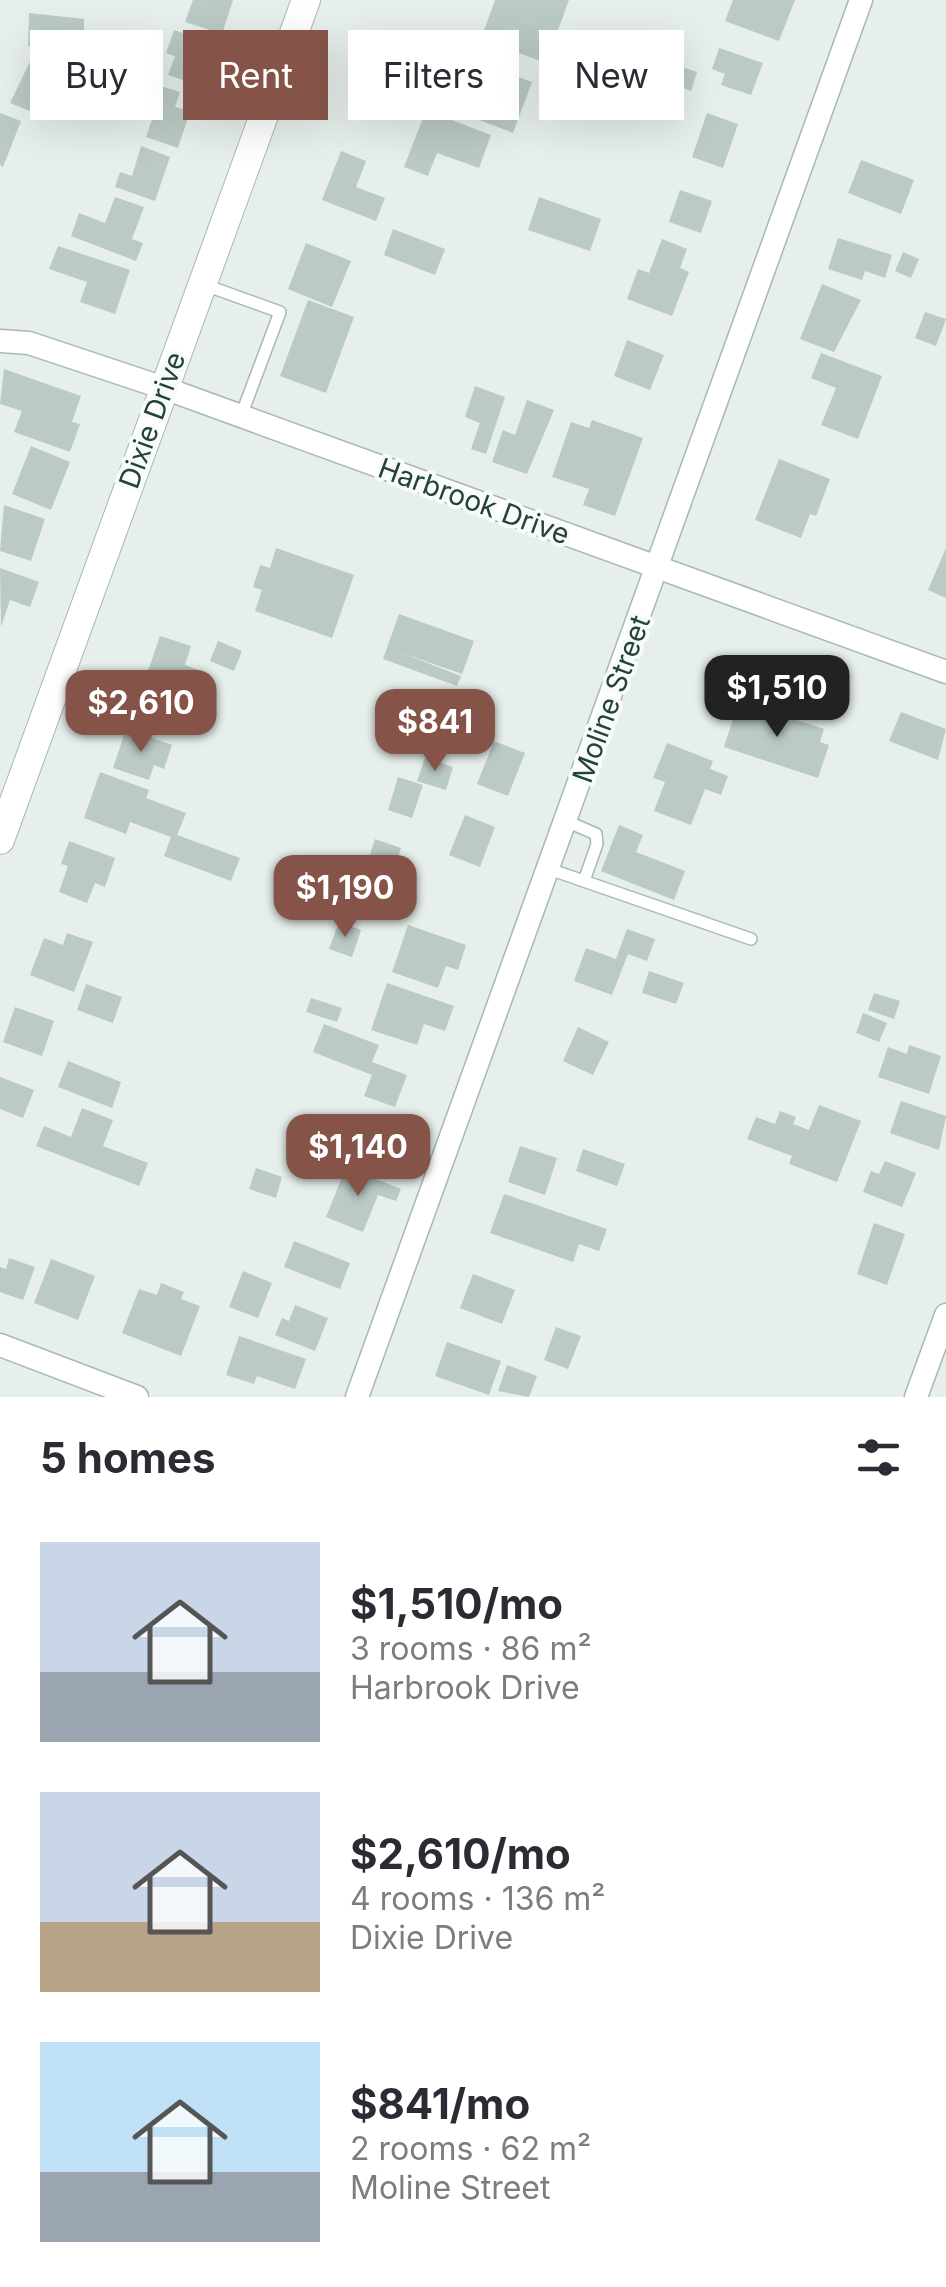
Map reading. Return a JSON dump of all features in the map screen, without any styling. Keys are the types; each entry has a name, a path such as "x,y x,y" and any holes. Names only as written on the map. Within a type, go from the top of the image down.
{"street":[{"name":"Dixie Drive","path":"0,840 306,0"},
{"name":"Moline Street","path":"357,1397 861,0"},
{"name":"Harbrook Drive","path":"0,341 29,343 164,388 946,672"},
{"path":"916,1397 946,1315"},
{"path":"0,1346 137,1397"}],"lane":[{"path":"202,284 280,312 242,416"},
{"path":"566,821 593,830 597,838 584,881"},
{"path":"549,869 752,940"}],"building":[{"path":"193,0 233,0 223,30 185,22"},
{"path":"495,0 569,0 558,30 539,30 539,60 519,53 519,30 484,30"},
{"path":"733,0 795,0 779,41 725,21"},
{"path":"29,13 84,19 84,30 30,30 28,46"},
{"path":"174,30 183,33 183,80 168,75 175,56 166,53"},
{"path":"719,48 763,63 751,95 721,85 725,74 712,69"},
{"path":"30,62 30,111 10,103"},
{"path":"684,68 697,72 691,91 684,88"},
{"path":"519,77 532,82 519,117"},
{"path":"163,87 180,92 175,107 183,109 183,120 187,120 178,148 146,137 152,120 163,120"},
{"path":"0,113 21,121 3,167 0,165"},
{"path":"707,113 738,124 723,168 692,157"},
{"path":"422,120 452,120 491,135 479,168 437,153 428,176 404,167"},
{"path":"479,120 518,120 513,133"},
{"path":"141,146 170,157 155,201 115,187 120,172 132,176"},
{"path":"341,151 366,161 356,187 385,198 376,221 322,200"},
{"path":"861,160 914,180 901,214 848,193"},
{"path":"680,190 712,201 701,233 669,222"},
{"path":"115,197 144,207 132,239 143,243 136,261 71,236 79,213 105,223"},
{"path":"539,197 601,219 590,251 528,230"},
{"path":"393,229 445,249 435,275 384,255"},
{"path":"838,238 892,255 885,278 865,271 862,280 828,269"},
{"path":"662,239 687,249 680,268 689,272 672,316 627,299 638,269 649,273"},
{"path":"306,243 351,261 332,307 288,289"},
{"path":"58,246 130,270 115,314 80,302 87,282 49,269"},
{"path":"903,252 919,259 911,278 895,271"},
{"path":"822,284 861,300 834,352 800,339"},
{"path":"308,300 354,317 326,393 280,376"},
{"path":"925,312 946,319 936,346 915,338"},
{"path":"627,340 664,355 650,390 614,376"},
{"path":"821,353 882,376 858,439 821,425 836,388 811,378"},
{"path":"4,369 81,396 72,422 80,424 70,452 14,432 22,411 0,404"},
{"path":"475,386 505,397 486,454 471,449 480,423 465,417"},
{"path":"527,400 554,410 527,474 492,462 503,430 515,435"},
{"path":"592,420 643,438 615,516 583,505 589,489 552,477 571,422 589,428"},
{"path":"31,446 70,462 51,510 12,494"},
{"path":"779,459 830,479 816,516 810,514 801,538 755,520"},
{"path":"4,505 45,519 31,561 0,551"},
{"path":"276,548 354,575 332,638 255,611 262,590 253,587 260,565 270,568"},
{"path":"946,548 946,598 928,590"},
{"path":"0,568 39,582 30,607 10,600 1,627"},
{"path":"399,614 474,641 462,674 399,652 461,676 457,686 383,659"},
{"path":"160,636 191,646 185,665 204,672 198,688 148,671"},
{"path":"218,641 242,651 234,671 210,661"},
{"path":"739,701 824,729 820,742 829,745 818,778 724,747"},
{"path":"901,712 946,729 938,760 889,741"},
{"path":"126,729 172,745 164,769 154,765 149,780 113,768"},
{"path":"494,741 525,753 508,796 477,784"},
{"path":"667,743 713,761 710,769 728,776 721,795 705,789 691,825 654,811 665,782 653,778"},
{"path":"425,758 453,767 446,790 417,781"},
{"path":"100,772 149,790 146,798 186,813 177,835 240,858 231,881 164,856 171,837 130,822 126,834 84,818"},
{"path":"398,777 423,785 412,818 388,810"},
{"path":"465,815 495,827 480,867 449,855"},
{"path":"619,825 643,835 636,852 685,871 674,900 601,871"},
{"path":"375,839 401,848 386,893 360,885"},
{"path":"69,841 115,858 105,887 95,883 87,903 59,892 68,866 61,864"},
{"path":"339,922 361,930 352,957 329,949"},
{"path":"408,925 466,945 458,970 446,966 438,988 392,972"},
{"path":"627,929 655,939 647,961 628,954 612,995 574,981 586,948 616,959"},
{"path":"67,933 93,942 74,992 30,975 44,938 63,945"},
{"path":"649,971 684,983 676,1004 642,993"},
{"path":"387,983 454,1006 445,1031 424,1024 417,1045 371,1030"},
{"path":"86,984 122,997 113,1023 77,1010"},
{"path":"874,993 900,1001 894,1019 868,1010"},
{"path":"311,998 342,1008 337,1022 306,1012"},
{"path":"15,1007 54,1021 42,1056 3,1042"},
{"path":"863,1013 887,1023 879,1042 856,1033"},
{"path":"324,1024 379,1045 372,1062 407,1075 395,1107 364,1096 372,1075 313,1052"},
{"path":"578,1027 609,1042 593,1075 563,1061"},
{"path":"909,1045 941,1056 929,1094 878,1077 888,1047 907,1054"},
{"path":"68,1061 121,1082 112,1108 58,1087"},
{"path":"0,1077 34,1090 23,1118 0,1109"},
{"path":"901,1101 946,1116 939,1150 890,1133"},
{"path":"819,1105 861,1121 837,1182 789,1164 792,1156 747,1139 756,1117 775,1124 780,1111 796,1117 793,1124 809,1130"},
{"path":"82,1108 113,1120 103,1146 148,1163 139,1186 36,1146 44,1126 71,1137"},
{"path":"359,1116 389,1126 377,1161 336,1147 333,1158 308,1149 318,1120 354,1132"},
{"path":"520,1146 557,1158 545,1195 508,1182"},
{"path":"583,1149 625,1164 617,1186 576,1171"},
{"path":"885,1161 916,1173 902,1207 863,1192 871,1171 879,1174"},
{"path":"346,1167 401,1189 396,1201 378,1195 363,1232 326,1217"},
{"path":"256,1168 282,1177 276,1198 249,1189"},
{"path":"504,1194 607,1229 599,1251 579,1244 573,1262 490,1233"},
{"path":"874,1223 905,1234 887,1285 857,1274"},
{"path":"294,1241 350,1263 340,1289 284,1267"},
{"path":"9,1258 35,1267 23,1300 0,1292 0,1267 6,1269"},
{"path":"51,1259 95,1276 78,1320 34,1303"},
{"path":"243,1271 272,1283 258,1318 229,1307"},
{"path":"473,1274 515,1290 502,1324 460,1308"},
{"path":"161,1283 184,1292 181,1299 200,1306 181,1356 122,1333 139,1289 157,1295"},
{"path":"295,1305 328,1318 315,1351 275,1335 282,1318 289,1321"},
{"path":"556,1327 581,1336 568,1369 544,1360"},
{"path":"239,1336 306,1359 295,1389 257,1376 254,1384 226,1375"},
{"path":"447,1342 501,1361 489,1395 435,1376"},
{"path":"507,1365 537,1376 529,1397 498,1391"}]}
